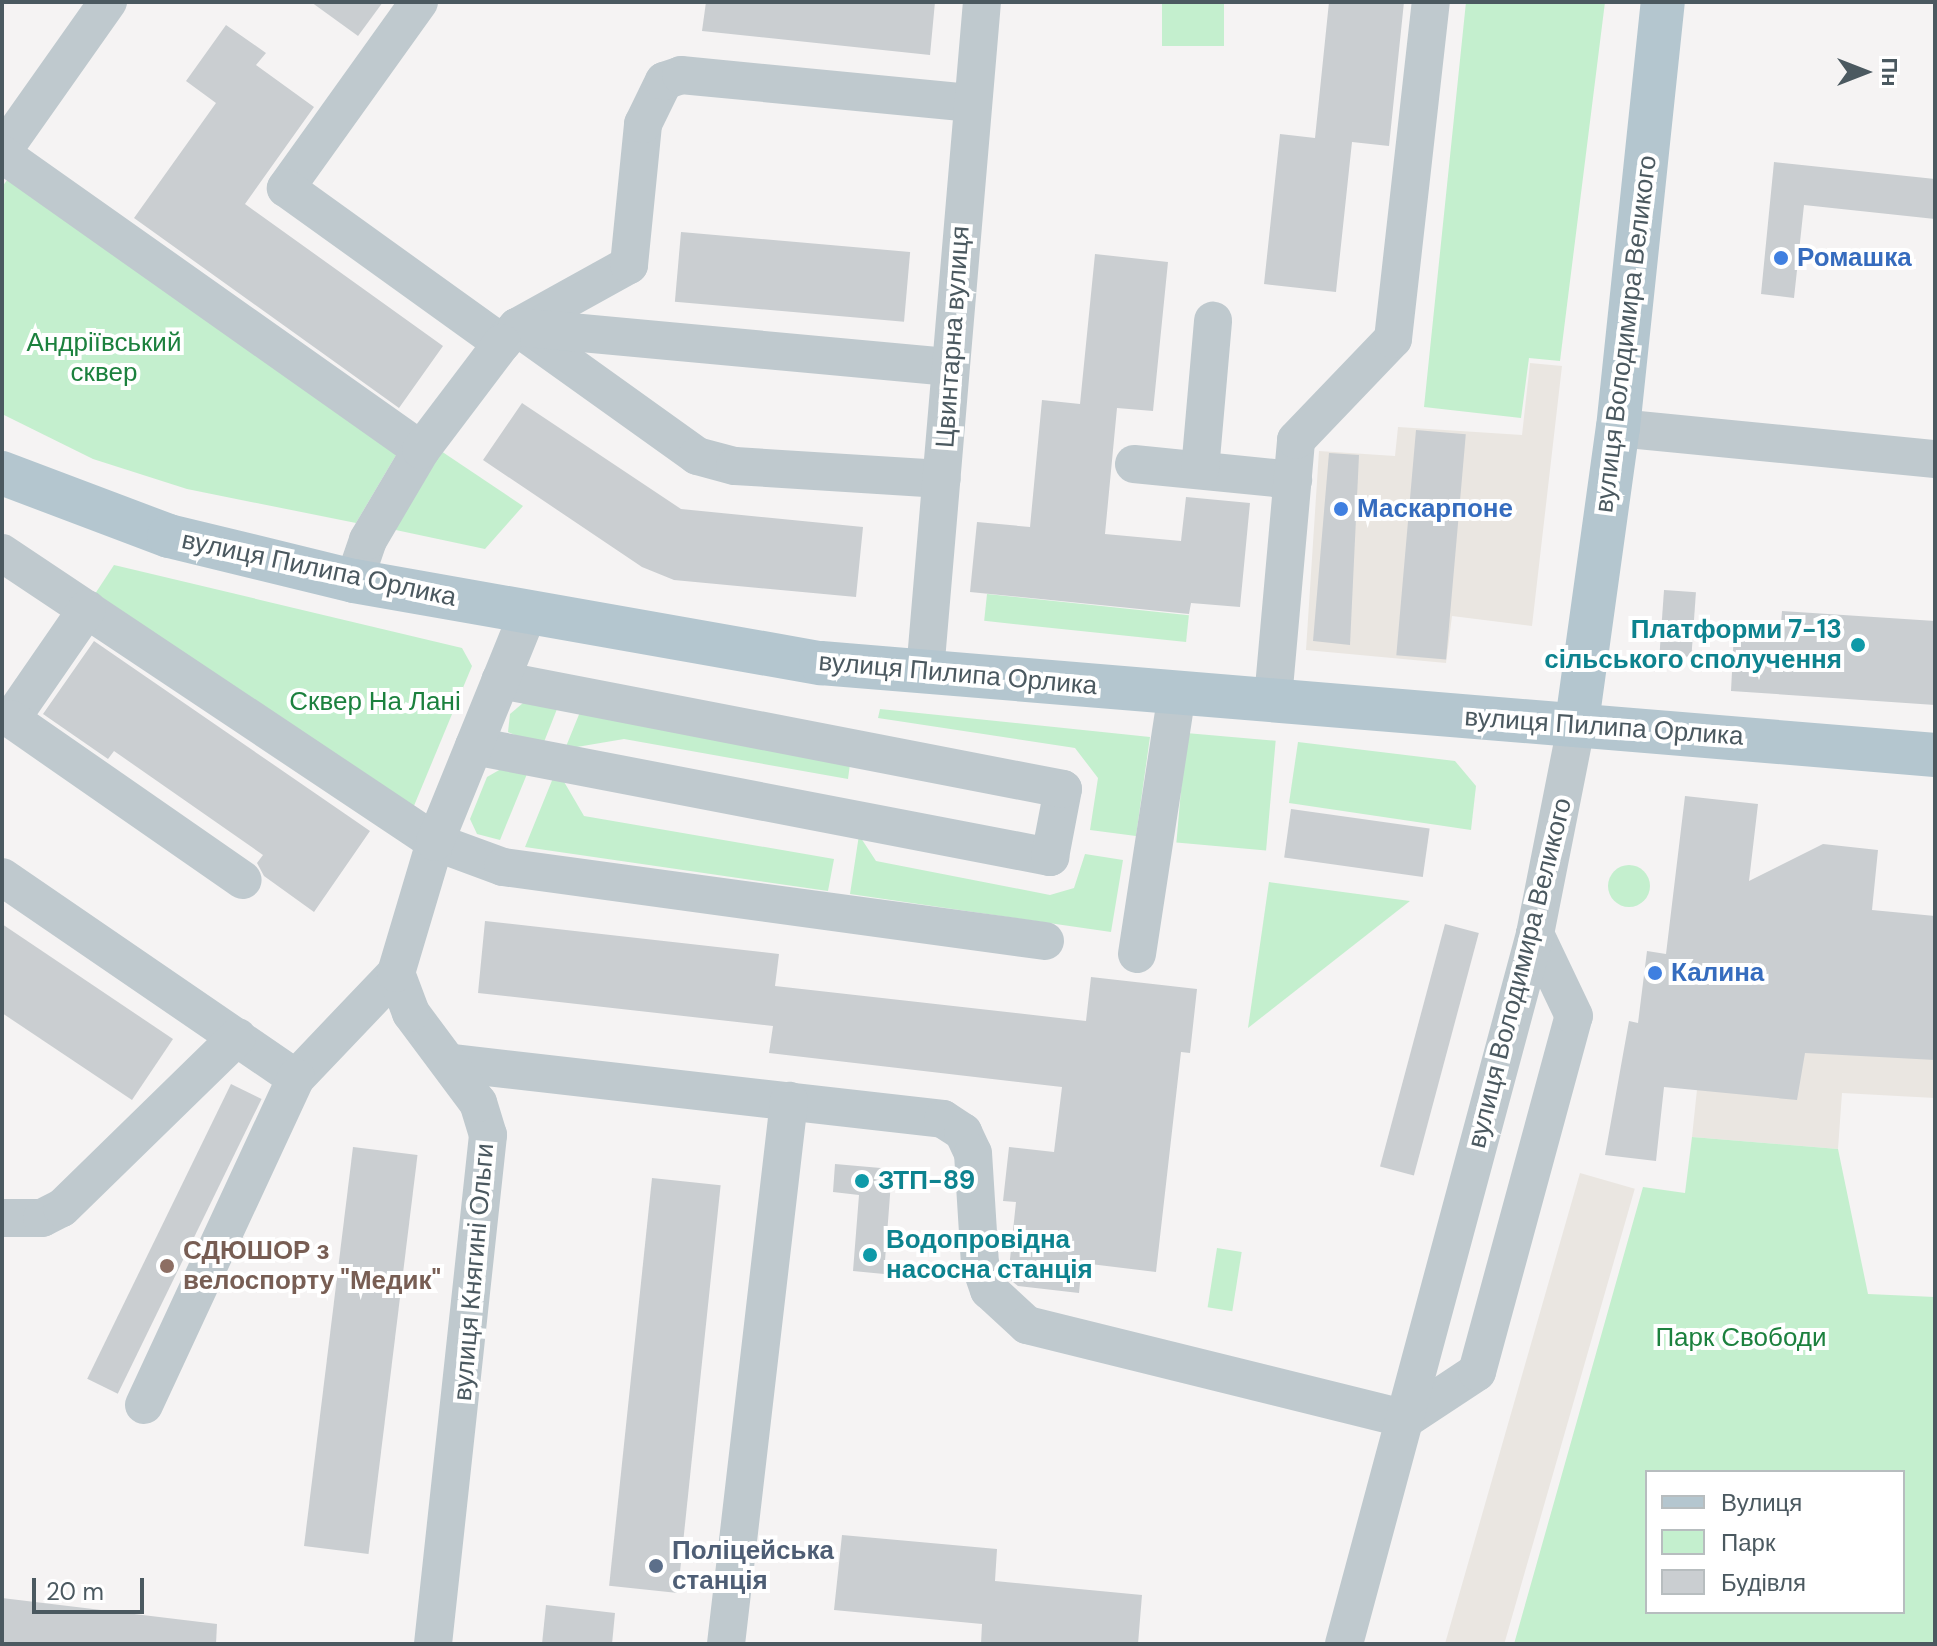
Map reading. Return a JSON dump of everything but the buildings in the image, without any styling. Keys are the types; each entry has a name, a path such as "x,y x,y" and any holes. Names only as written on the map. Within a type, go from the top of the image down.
{"main road":[{"name":"вулиця Володимира Великого","path":"1577,722 1618,428 1663,2"},
{"name":"вулиця Пилипа Орлика","path":"2,473 169,536 354,581 745,652 925,672 1577,722 1935,755"}],"street":[{"path":"108,2 2,153 421,450"},
{"path":"419,2 286,188 697,456 735,466 942,479"},
{"name":"Цвинтарна вулиця","path":"925,672 970,103 982,2"},
{"path":"1273,699 1296,440 1393,339 1431,2"},
{"path":"354,581 368,540 421,450 509,335 629,265 643,124 664,81 681,75 970,103"},
{"path":"1200,470 1213,321"},
{"path":"509,335 950,367"},
{"path":"1618,428 1935,459"},
{"path":"1134,464 1293,480"},
{"path":"2,553 435,842 503,867 1045,941"},
{"path":"87,609 11,719 243,880"},
{"path":"144,1405 296,1078 396,973 435,842 528,613"},
{"path":"474,746 1050,857 1063,789 500,680"},
{"path":"1137,954 1177,692"},
{"name":"вулиця Володимира Великого","path":"1344,1644 1535,934 1577,722"},
{"path":"2,877 296,1078"},
{"path":"452,1063 943,1119 963,1132 973,1153 980,1264 1005,1310 1027,1325 1406,1419 1477,1372 1574,1016 1535,934"},
{"name":"вулиця Княгині Ольги","path":"396,973 411,1013 452,1063 478,1103 488,1164 433,1644"},
{"path":"2,1218 42,1218 62,1208 237,1037"},
{"path":"726,1644 789,1101"}],"shaded area":[{"path":"1530,363 1562,366 1532,626 1452,616 1446,663 1306,650 1319,451 1395,456 1398,427 1522,435"},
{"path":"1935,957 1935,1098 1842,1093 1838,1149 1692,1137 1708,985"},
{"path":"1580,1173 1635,1189 1504,1644 1445,1643"}],"green space":[{"path":"1162,2 1224,2 1224,46 1162,46"},
{"path":"1466,2 1605,2 1560,361 1529,358 1521,418 1424,407"},
{"name":"Андріївський сквер","path":"10,176 399,450 356,523 187,489 93,459 2,414 2,187"},
{"path":"441,451 523,506 485,549 391,529"},
{"name":"Сквер На Лані","path":"114,565 462,648 472,666 411,813 91,600"},
{"path":"987,594 1189,615 1186,642 984,621"},
{"path":"523,703 557,709 542,747 508,732 510,714"},
{"path":"880,709 1150,737 1136,836 1090,830 1098,778 1075,748 878,718"},
{"path":"580,712 850,764 848,779 624,739 565,749"},
{"path":"1186,733 1276,741 1266,850 1176,843"},
{"path":"1298,742 1455,761 1476,786 1471,830 1289,803"},
{"path":"501,769 527,774 500,840 477,834 470,819 487,777"},
{"path":"553,778 563,780 584,816 834,859 828,891 525,847"},
{"path":"859,835 876,861 1050,895 1074,888 1085,854 1123,860 1111,932 850,894"},
{"path":"1629,865 1644,871 1650,886 1644,901 1629,907 1614,901 1608,886 1614,871"},
{"path":"1269,882 1410,901 1248,1028"},
{"name":"Парк Свободи","path":"1692,1137 1838,1149 1868,1294 1935,1297 1935,1644 1514,1644 1643,1187 1685,1193"},
{"path":"1217,1248 1242,1252 1232,1311 1208,1307"}],"place":[{"name":"Ромашка","path":"1781,258"},
{"name":"Маскарпоне","path":"1341,509"},
{"name":"Платформи 7-13 сільського сполучення","path":"1858,645"},
{"name":"Калина","path":"1655,973"},
{"name":"ЗТП-89","path":"862,1181"},
{"name":"Водопровідна насосна станція","path":"870,1255"},
{"name":"СДЮШОР з велоспорту \"Медик\"","path":"167,1266"},
{"name":"Поліцейська станція","path":"656,1566"}]}
